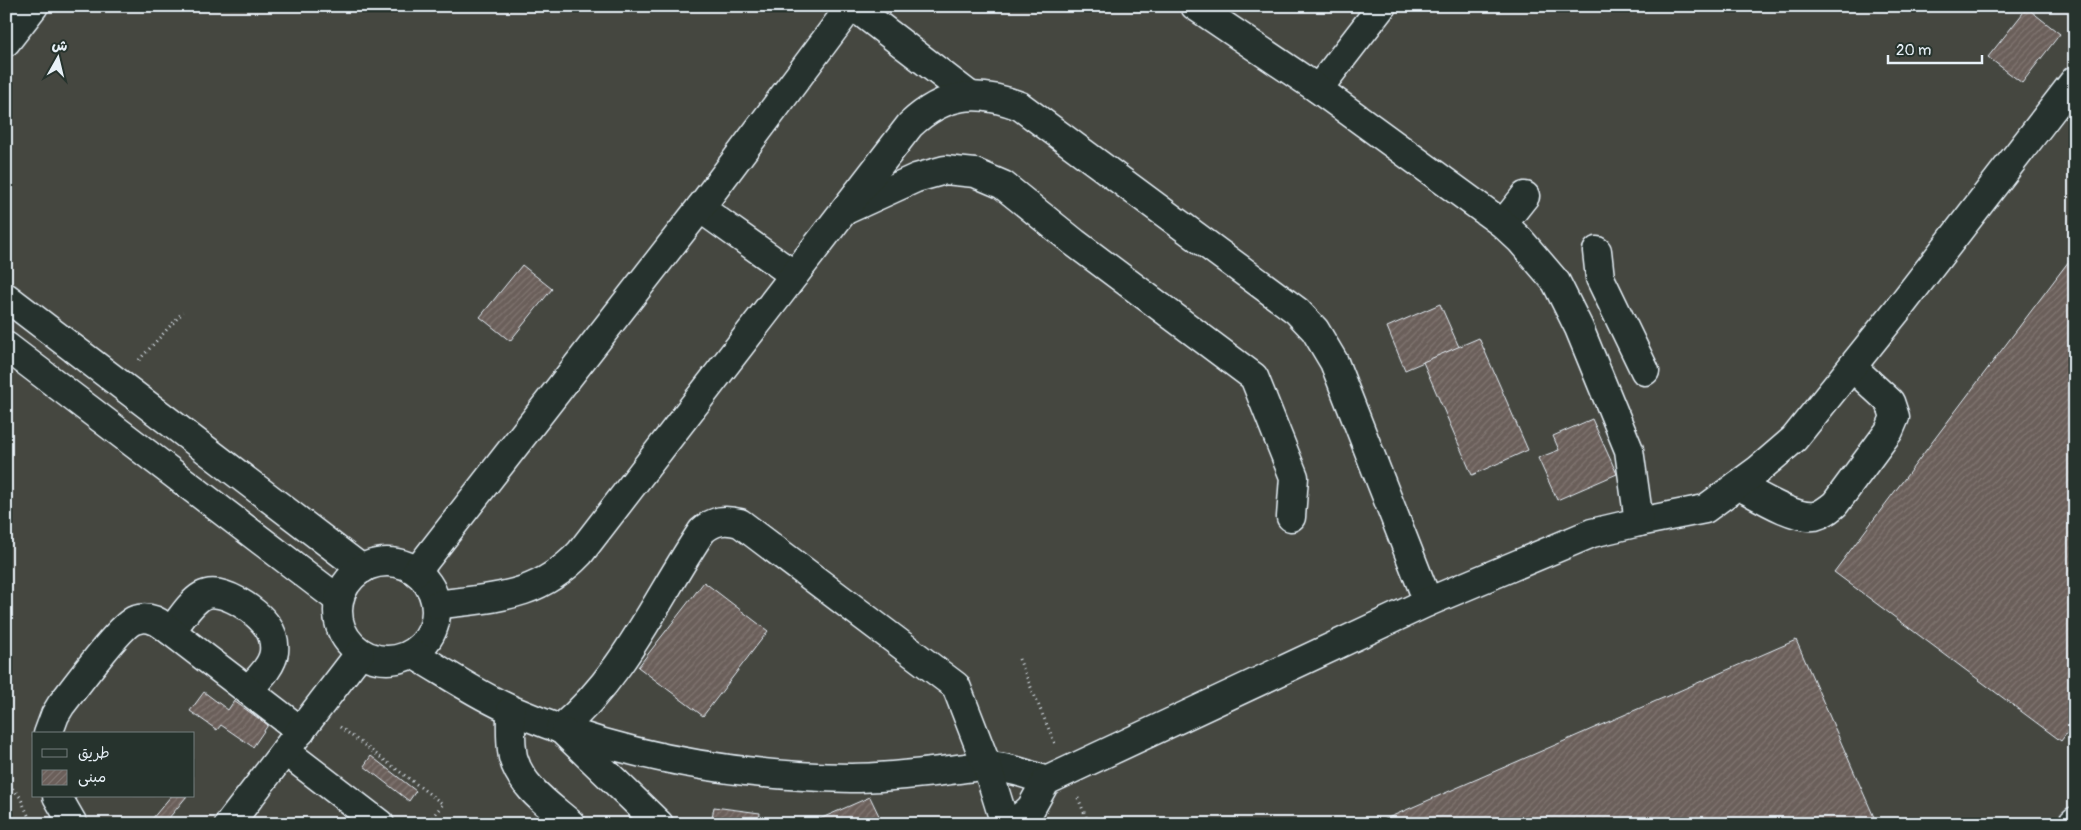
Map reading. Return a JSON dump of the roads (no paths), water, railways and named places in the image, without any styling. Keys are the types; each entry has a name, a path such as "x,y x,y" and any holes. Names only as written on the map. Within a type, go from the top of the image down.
{"lane":[{"path":"6,42 34,6"},
{"path":"416,571 700,208 852,6 969,95"},
{"path":"1195,6 1318,89 1503,224 1520,240 1556,282 1580,328 1629,450 1639,522"},
{"path":"1318,89 1382,6"},
{"path":"1013,824 1031,808 1046,781 1428,602 1592,533 1705,509 1738,486 1794,439 2075,80"},
{"path":"437,605 508,595 529,590 566,568 580,553 910,125 922,113 936,104 969,95 1004,99 1020,106 1298,311 1325,345 1342,382 1428,602"},
{"path":"842,212 930,173 960,170 989,178 1003,185 1082,249 1254,377 1294,477 1291,516"},
{"path":"1503,224 1525,196"},
{"path":"700,208 794,275"},
{"path":"1597,251 1600,278 1646,371"},
{"path":"6,297 362,569"},
{"path":"6,346 339,600"},
{"path":"1738,486 1793,513 1804,516 1815,516 1826,512 1835,504 1889,431 1895,417 1890,402 1852,367"},
{"path":"560,729 596,695 624,659 702,531 709,524 730,520 740,523 956,686 987,766 1005,824"},
{"path":"380,562 399,563 416,571 426,580 433,592 437,605 437,619 432,633 424,645 414,654 401,659 387,661 360,653 341,630 338,615 339,600 351,577 362,569 380,562"},
{"path":"171,631 195,602 211,593 230,596 263,621 272,635 274,652 267,668 248,690"},
{"path":"49,732 61,705 127,624 134,620 150,618 158,621 301,731 380,824"},
{"path":"229,824 360,653"},
{"path":"414,654 475,691 511,710 560,729 637,752 687,763 772,775 858,778 987,766 1017,771 1046,781"},
{"path":"511,710 513,756 518,770 525,783 571,824"},
{"path":"560,729 659,824"},
{"path":"58,798 74,824"}]}
